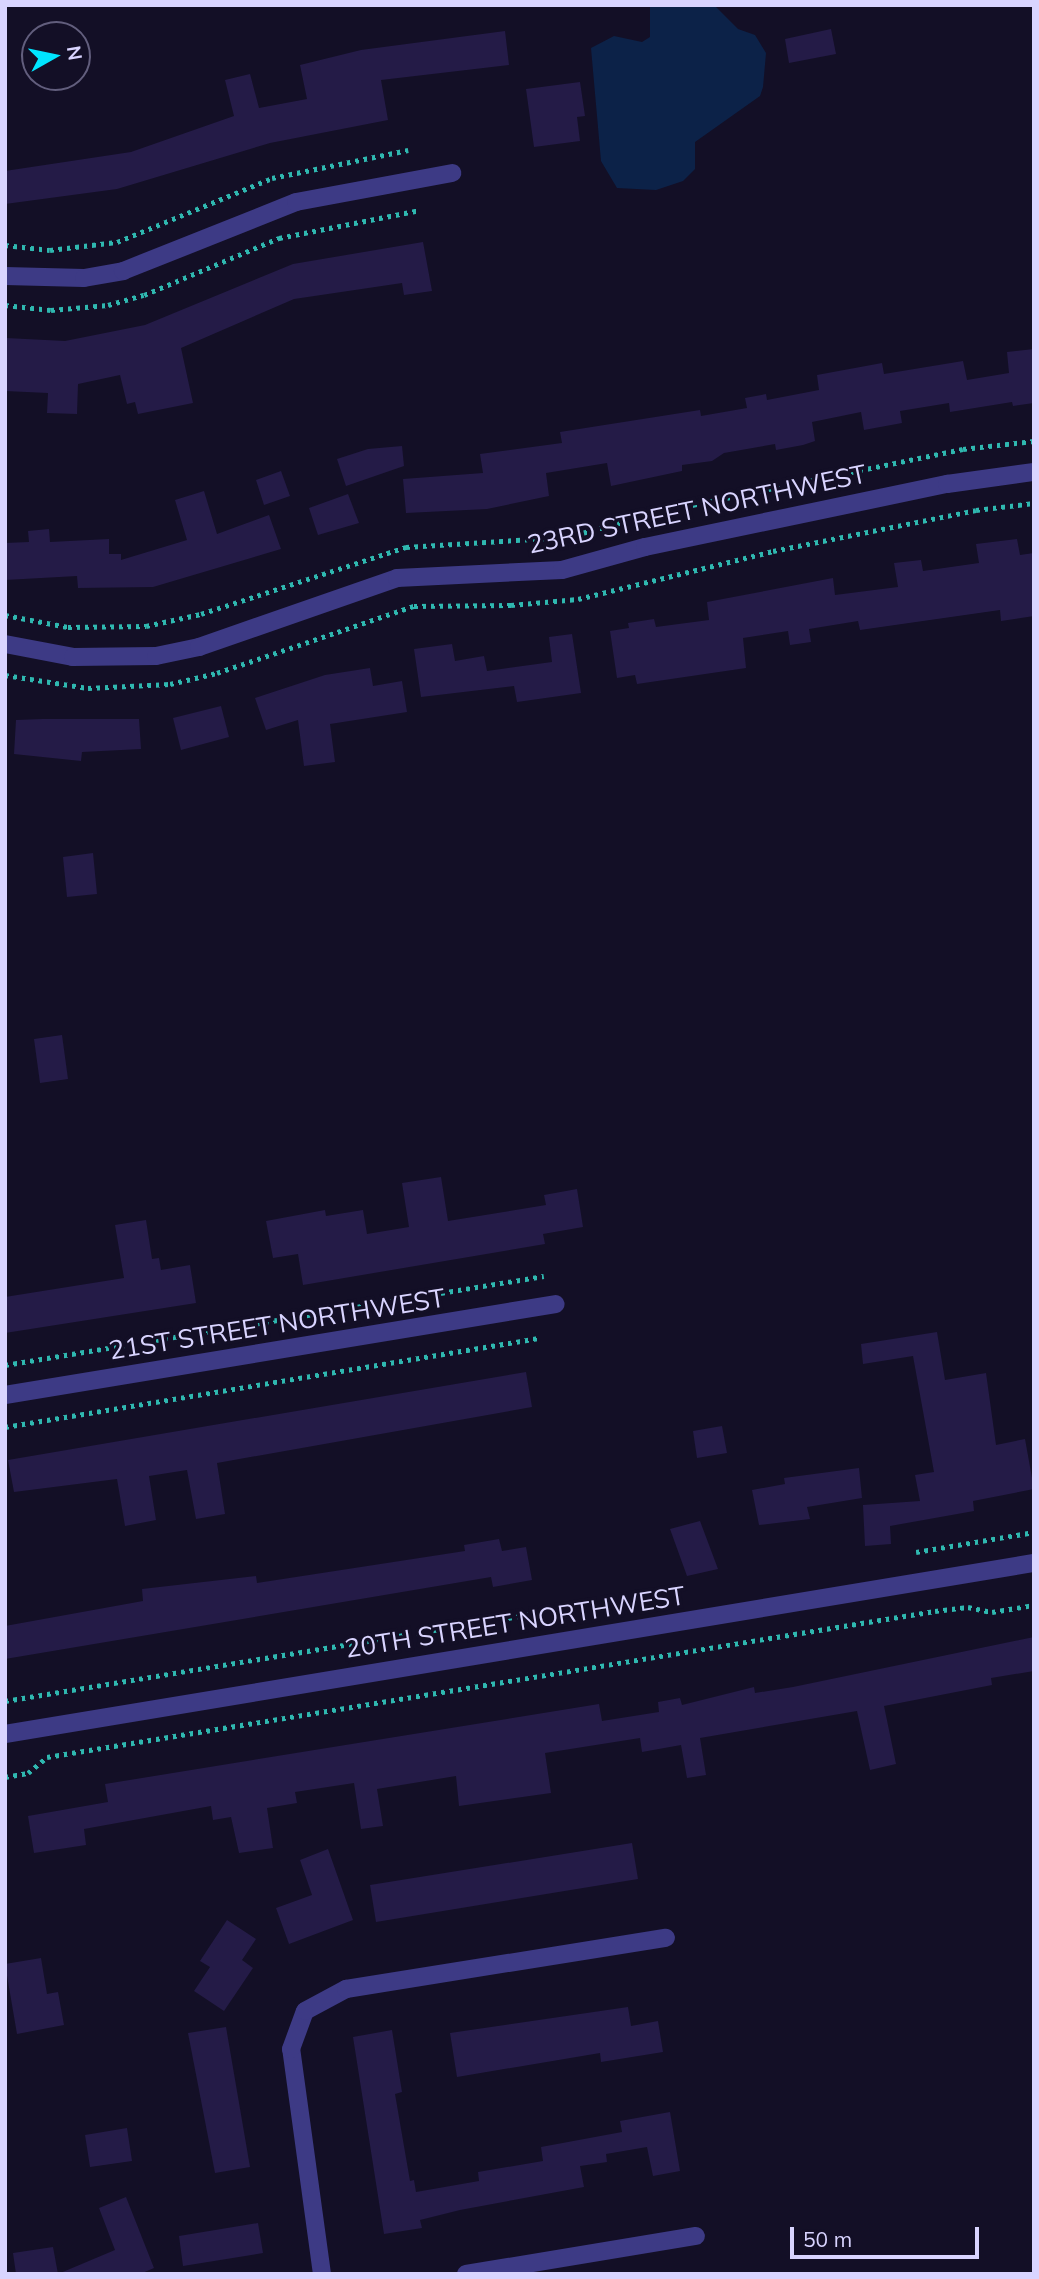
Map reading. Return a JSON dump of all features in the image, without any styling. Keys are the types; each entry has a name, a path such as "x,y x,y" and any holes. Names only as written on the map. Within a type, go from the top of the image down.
{"street":[{"path":"5,276 84,278 123,271 296,202 452,173"},
{"name":"23RD STREET NORTHWEST","path":"5,644 73,657 156,656 199,647 407,575 562,570 645,547 947,484 1034,472"},
{"name":"21ST STREET NORTHWEST","path":"5,1395 556,1304"},
{"name":"20TH STREET NORTHWEST","path":"5,1734 1034,1563"},
{"path":"322,2274 291,2049 305,2011 346,1989 667,1938"},
{"path":"466,2274 696,2236"}],"path":[{"path":"5,245 50,250 117,242 272,178 408,150"},
{"path":"5,305 51,310 108,305 166,287 279,238 420,209"},
{"path":"5,615 94,628 170,622 406,547 567,537 668,510 963,449 1034,441"},
{"path":"5,675 88,688 170,684 217,673 414,606 511,605 578,599 707,565 976,510 1034,503"},
{"path":"5,1365 544,1276"},
{"path":"5,1427 538,1338"},
{"path":"916,1552 1034,1532"},
{"path":"5,1777 28,1773 47,1757 935,1611 968,1607 992,1612 1034,1605"},
{"path":"5,1701 538,1613"}],"water":[{"path":"650,5 714,5 738,29 755,35 766,53 763,87 760,96 695,142 695,169 683,181 656,190 617,188 601,161 591,48 614,36 642,42 650,37"}],"building":[{"path":"831,29 836,54 789,63 785,39"},
{"path":"505,31 509,65 381,80 388,120 270,143 117,189 5,204 5,171 131,152 234,116 225,80 250,74 259,108 307,99 300,65 361,50"},
{"path":"580,82 585,116 577,117 580,141 534,147 526,89"},
{"path":"423,242 432,291 404,295 402,283 294,299 181,348 193,403 138,414 135,402 127,404 120,375 78,384 77,414 47,413 48,393 5,391 6,338 65,341 145,325 293,264"},
{"path":"1034,349 1034,403 1013,406 1012,402 950,412 949,403 900,411 902,423 864,430 861,412 812,422 815,441 803,445 776,450 775,444 724,453 712,461 682,465 682,471 611,486 607,463 546,473 549,496 487,509 406,513 403,479 483,473 480,454 562,443 560,432 700,410 701,416 747,408 745,398 766,394 767,400 819,390 817,375 882,363 884,374 963,361 967,380 1009,373 1007,352"},
{"path":"402,446 404,466 346,486 337,459 368,449"},
{"path":"281,471 290,496 264,505 256,480"},
{"path":"204,491 217,534 269,515 281,549 153,587 78,588 77,576 5,580 5,543 29,542 28,531 49,529 50,542 109,539 109,554 121,554 121,560 187,540 175,500"},
{"path":"348,494 359,523 318,535 309,508"},
{"path":"1017,539 1020,555 1034,553 1034,616 1001,621 1000,610 860,630 858,621 809,629 811,642 790,645 788,631 743,638 746,668 637,684 635,675 617,678 610,631 629,628 628,623 654,619 656,627 709,620 707,602 833,578 835,595 898,587 894,563 921,560 923,571 979,563 976,544"},
{"path":"572,634 581,693 517,702 514,686 421,697 414,649 452,644 455,661 484,656 487,671 552,662 549,637"},
{"path":"370,668 373,686 402,681 407,712 330,724 335,762 304,766 298,720 266,730 255,698 325,675"},
{"path":"221,706 229,737 181,750 173,718"},
{"path":"139,719 141,749 82,752 81,761 14,754 16,720"},
{"path":"93,853 97,894 67,897 63,857"},
{"path":"62,1035 68,1079 40,1083 34,1039"},
{"path":"441,1177 448,1221 546,1205 544,1195 577,1189 583,1227 543,1234 545,1244 303,1285 298,1254 273,1258 266,1221 325,1210 326,1216 363,1210 367,1234 409,1227 402,1183"},
{"path":"146,1220 152,1259 159,1258 161,1270 190,1265 196,1303 5,1333 5,1297 124,1278 115,1225"},
{"path":"937,1332 945,1380 986,1373 996,1445 1025,1439 1034,1489 973,1501 974,1511 890,1526 891,1544 865,1546 863,1505 920,1501 915,1475 934,1472 913,1356 863,1364 861,1344"},
{"path":"526,1372 532,1407 217,1463 225,1514 196,1519 187,1470 149,1476 156,1520 125,1526 117,1479 14,1492 8,1460"},
{"path":"722,1426 727,1453 697,1458 693,1431"},
{"path":"859,1468 862,1498 807,1507 810,1519 759,1525 752,1490 785,1484 784,1478"},
{"path":"700,1521 718,1569 687,1576 670,1529"},
{"path":"499,1539 502,1551 526,1547 532,1580 493,1587 491,1577 5,1659 5,1626 143,1601 142,1589 256,1576 257,1583 465,1551 464,1545"},
{"path":"1034,1637 1034,1671 991,1678 992,1685 884,1706 896,1764 870,1770 857,1711 700,1738 706,1775 687,1778 681,1745 642,1752 640,1738 545,1753 551,1793 459,1806 456,1776 377,1789 383,1826 361,1829 354,1783 295,1792 297,1803 267,1808 273,1848 239,1853 231,1817 213,1820 211,1806 84,1829 86,1845 34,1853 28,1816 108,1802 105,1784 599,1704 602,1721 659,1712 658,1702 680,1698 682,1705 754,1687 755,1693 793,1687"},
{"path":"632,1843 638,1879 376,1922 370,1885"},
{"path":"328,1849 353,1920 289,1944 276,1908 312,1895 300,1860"},
{"path":"227,1920 256,1939 242,1960 253,1968 224,2011 194,1991 210,1967 200,1961"},
{"path":"41,1958 47,1994 58,1992 64,2025 17,2034 5,1964"},
{"path":"628,2007 631,2026 658,2021 663,2052 601,2062 600,2053 457,2077 450,2033"},
{"path":"226,2027 250,2167 215,2173 188,2033"},
{"path":"392,2030 402,2092 395,2094 410,2181 414,2180 416,2192 479,2181 478,2172 543,2161 541,2147 622,2132 620,2121 670,2112 680,2171 653,2176 647,2147 606,2154 607,2162 580,2166 584,2187 460,2210 420,2220 422,2228 384,2234 353,2037"},
{"path":"127,2128 132,2161 90,2167 85,2135"},
{"path":"126,2197 154,2268 140,2274 58,2274 115,2250 99,2208"},
{"path":"258,2223 263,2253 183,2266 179,2236"},
{"path":"53,2247 58,2274 16,2274 13,2253"}]}
